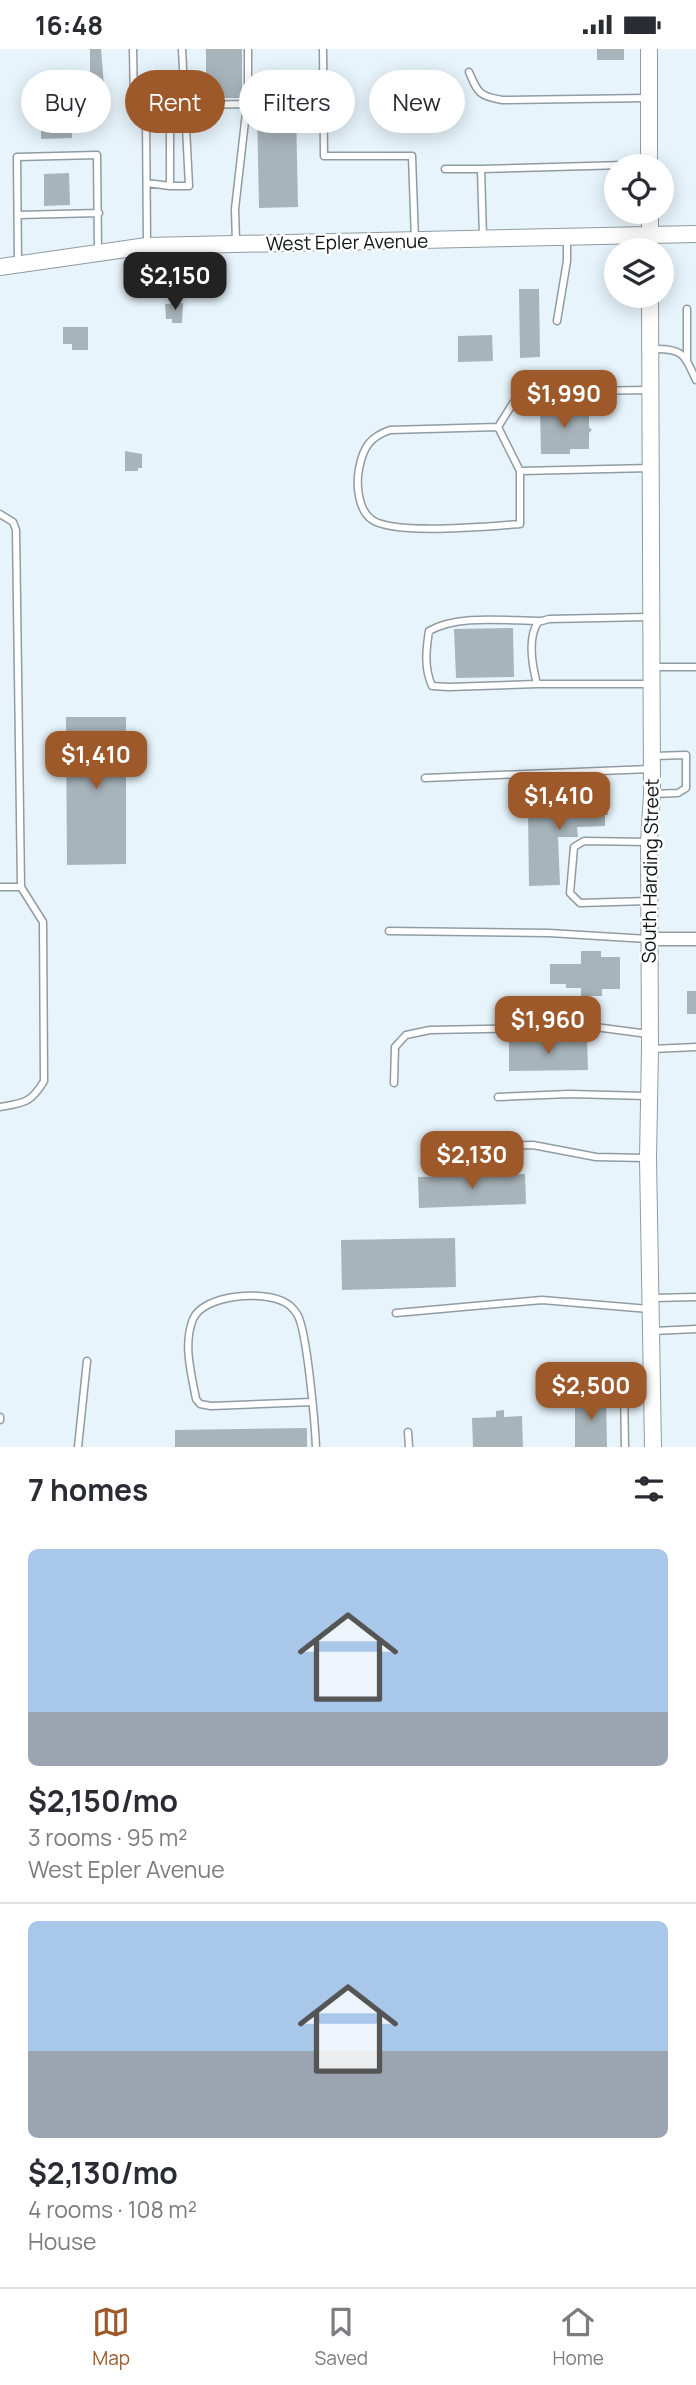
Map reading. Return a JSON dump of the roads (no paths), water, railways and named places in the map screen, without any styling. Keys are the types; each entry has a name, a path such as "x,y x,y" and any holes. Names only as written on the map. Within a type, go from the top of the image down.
{"street":[{"path":"649,49 649,154"},
{"name":"West Epler Avenue","path":"674,238 696,234"},
{"name":"West Epler Avenue","path":"0,267 147,246 226,240 567,237 604,240"},
{"name":"South Harding Street","path":"650,308 652,794 648,901 648,1158 653,1447"},
{"path":"648,939 696,939"}],"lane":[{"path":"133,49 133,70"},
{"path":"182,49 184,70"},
{"path":"247,70 248,49"},
{"path":"323,49 324,156 412,156 415,240"},
{"path":"469,72 475,86 485,97 502,100 649,98"},
{"path":"146,133 147,246"},
{"path":"170,133 170,186"},
{"path":"147,183 189,186 188,133"},
{"path":"226,240 235,209 243,133"},
{"path":"18,265 17,157 97,156 98,253"},
{"path":"445,169 604,166"},
{"path":"481,169 483,239"},
{"path":"18,215 99,213"},
{"path":"557,321 567,261 567,237"},
{"path":"687,309 687,359 696,380"},
{"path":"650,349 674,348 687,359"},
{"path":"498,427 520,392 650,390"},
{"path":"498,427 520,471 520,524 395,527 369,518 360,501 358,475 365,450 375,436 390,430 498,427"},
{"path":"520,471 651,468"},
{"path":"0,514 13,522 16,530 21,887 43,922 44,1081 35,1097 0,1107"},
{"path":"537,684 533,668 532,631 538,622 549,618 651,617"},
{"path":"542,621 460,621 440,624 429,631 426,646 426,664 432,686 652,684"},
{"path":"652,667 696,667"},
{"path":"425,778 652,763 696,752"},
{"path":"652,794 678,793 687,788 687,755"},
{"path":"648,901 580,903 570,893 575,847 584,841 649,842"},
{"path":"0,887 21,887"},
{"path":"389,931 549,933 648,939"},
{"path":"394,1083 395,1047 406,1035 430,1030 595,1027 650,1042 696,1047"},
{"path":"498,1097 569,1094 649,1096"},
{"path":"440,1147 533,1145 596,1157 648,1158"},
{"path":"312,1402 211,1406 200,1403 196,1399 187,1346 194,1317 206,1304 223,1298 264,1296 287,1303 299,1316 312,1402 316,1447"},
{"path":"396,1313 541,1300 651,1303 696,1297"},
{"path":"651,1332 696,1329"},
{"path":"78,1447 87,1361"},
{"path":"625,1447 624,1386 652,1387"},
{"path":"408,1432 409,1447"}]}
